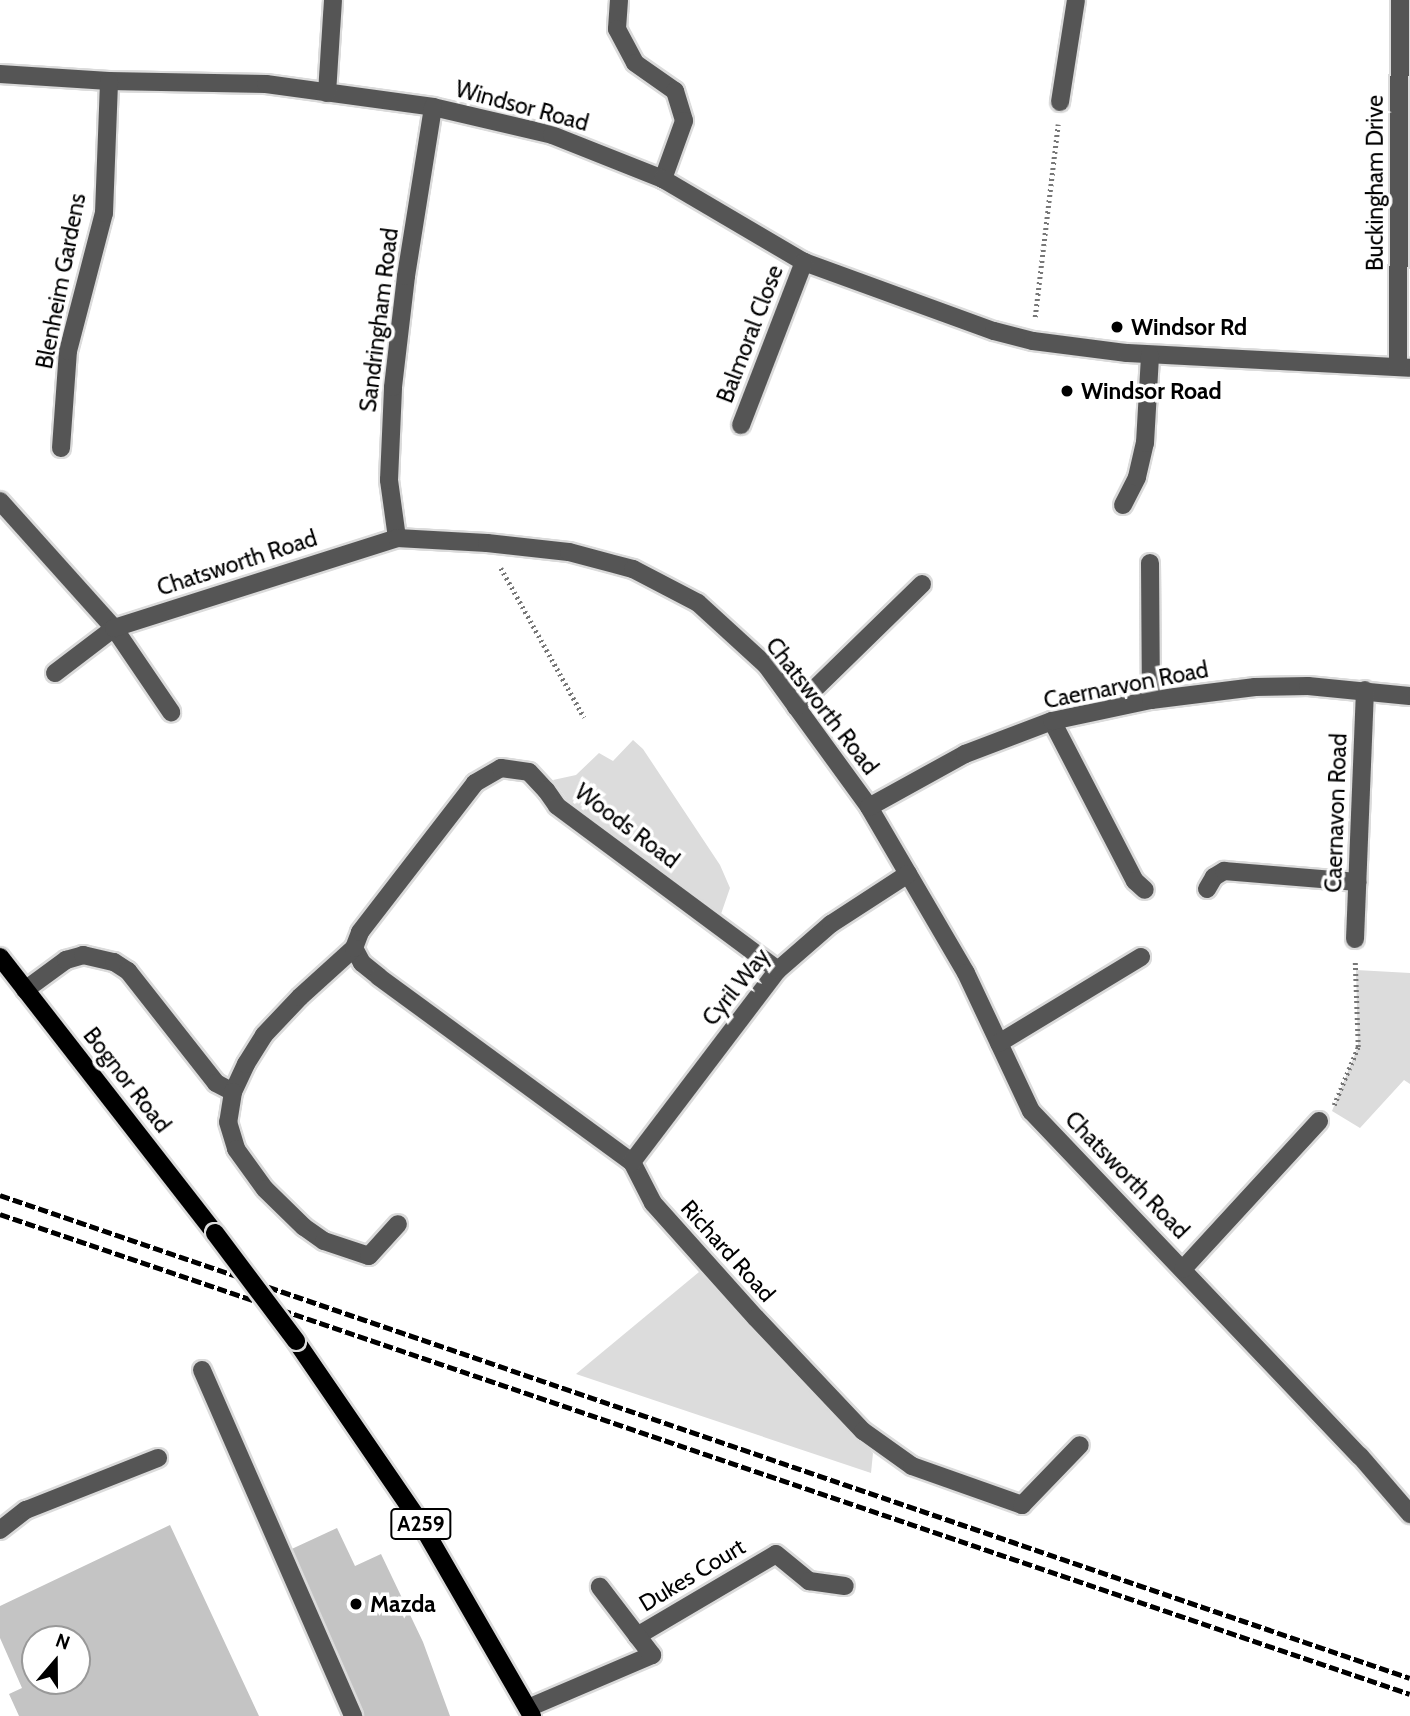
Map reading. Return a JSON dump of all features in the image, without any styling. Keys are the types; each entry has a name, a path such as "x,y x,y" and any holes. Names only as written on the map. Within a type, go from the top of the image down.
{"main road":[{"name":"Bognor Road","path":"0,957 296,1341 420,1522 530,1712"}],"street":[{"path":"327,93 333,0"},
{"path":"619,0 617,29 635,63 675,91 684,121 663,178"},
{"path":"1060,102 1076,0"},
{"name":"Buckingham Drive","path":"1400,0 1404,367"},
{"name":"Windsor Road","path":"0,74 109,81 266,84 433,107 552,135 663,178 804,262 914,304 1033,341 1150,355 1404,367"},
{"name":"Blenheim Gardens","path":"61,448 68,351 104,212 109,81"},
{"name":"Sandringham Road","path":"397,538 389,480 393,387 406,276 433,107"},
{"name":"Balmoral Close","path":"741,425 804,262"},
{"path":"1123,505 1136,477 1145,443 1150,355"},
{"path":"0,500 114,628 171,712"},
{"name":"Chatsworth Road","path":"55,673 114,628 397,538 487,543 569,552 633,569 698,603 766,665 869,807 966,973 1031,1111 1360,1456 1410,1514"},
{"path":"1150,564 1151,700"},
{"path":"796,707 922,584"},
{"name":"Caernarvon Road","path":"869,807 965,754 1052,721 1151,700 1255,687 1308,686 1410,695"},
{"name":"Caernavon Road","path":"1355,939 1365,690"},
{"path":"1052,721 1135,881 1145,890"},
{"name":"Woods Road","path":"398,1224 369,1256 324,1241 304,1227 265,1189 236,1149 228,1122 233,1092 246,1063 264,1035 300,996 354,948 360,932 475,783 501,768 529,772 547,790 557,806 778,970"},
{"path":"1207,889 1214,877 1224,872 1357,882"},
{"name":"Cyril Way","path":"632,1162 778,970 831,924 908,874"},
{"name":"Richard Road","path":"354,948 362,963 379,977 632,1162 653,1203 756,1318 863,1431 912,1466 1022,1505 1080,1444"},
{"path":"25,990 66,960 83,955 114,962 128,971 216,1083 233,1092"},
{"path":"999,1043 1141,957"},
{"name":"Chatsworth Road","path":"1183,1269 1319,1121"},
{"path":"202,1370 353,1716"},
{"path":"0,1530 26,1510 158,1458"},
{"name":"Dukes Court","path":"638,1636 776,1554 809,1581 845,1586"},
{"name":"Dukes Court","path":"530,1712 652,1655 600,1587"}],"path":[{"path":"1033,341 1060,102"},
{"path":"487,543 584,718"},
{"path":"1319,1121 1332,1111 1357,1046 1355,939"}],"shaded area":[{"path":"633,740 643,749 720,865 730,888 721,914 568,801 553,780 576,775 599,753 613,761"},
{"path":"1356,970 1410,973 1410,1084 1404,1080 1360,1128 1332,1111 1358,1046"},
{"path":"699,1272 706,1272 873,1453 871,1473 576,1374"}],"building":[{"path":"170,1525 259,1716 19,1716 9,1694 21,1688 21,1695 91,1695 91,1625 21,1625 21,1686 0,1638 0,1606"},
{"name":"Mazda","path":"337,1528 355,1566 381,1554 423,1642 450,1716 363,1716 283,1553"}],"railway":[{"path":"0,1195 1410,1678"},
{"path":"0,1214 1410,1694"}],"place":[{"name":"Windsor Rd","path":"1117,327"},
{"name":"Windsor Road","path":"1067,391"},
{"name":"Mazda","path":"356,1604"}]}
